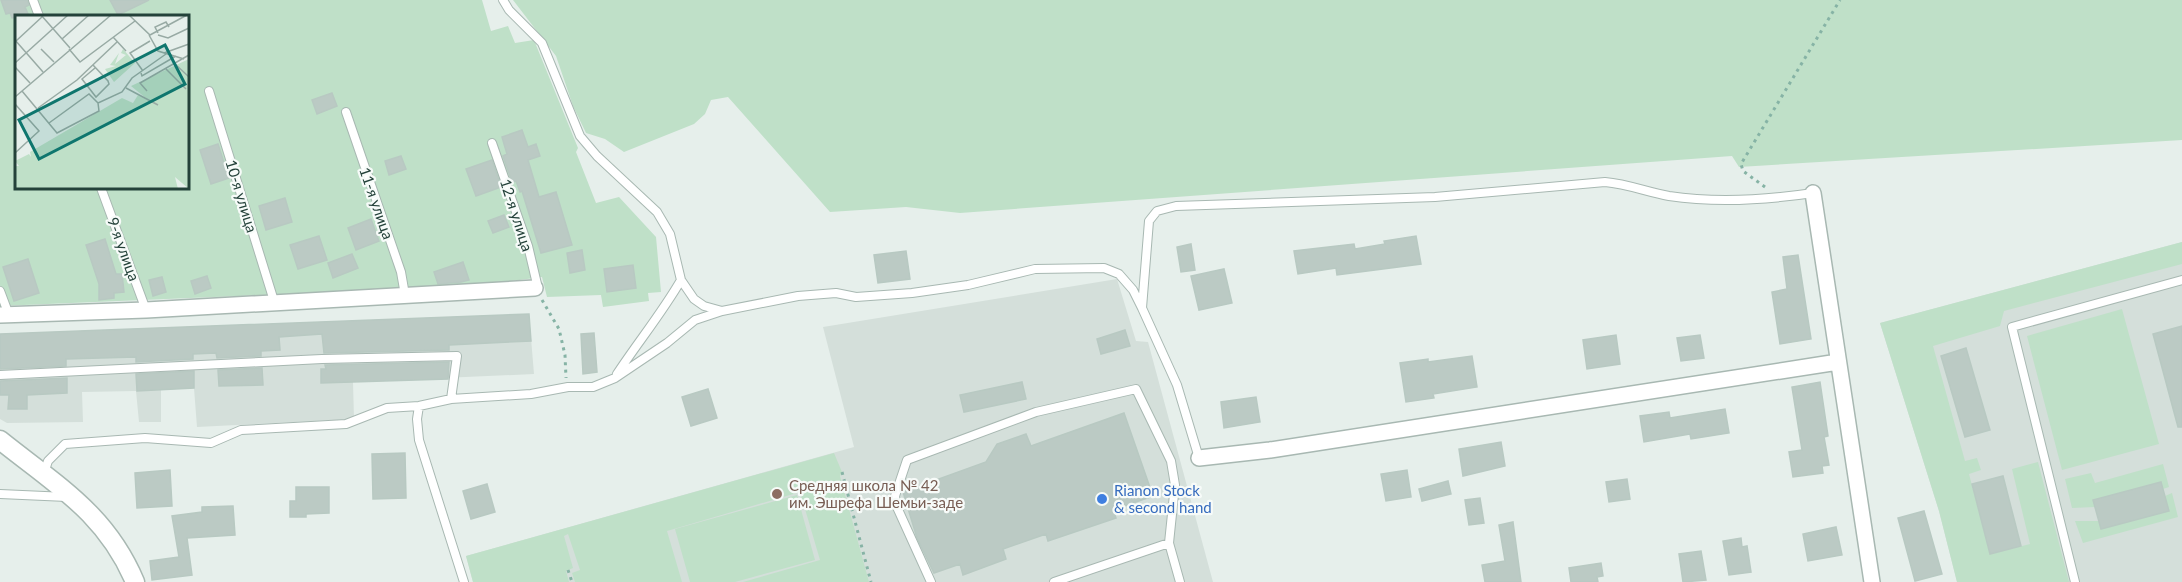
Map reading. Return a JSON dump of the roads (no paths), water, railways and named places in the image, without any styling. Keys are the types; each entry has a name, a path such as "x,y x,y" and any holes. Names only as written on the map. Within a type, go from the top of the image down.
{"street":[{"path":"1813,193 1872,582"},
{"path":"4,315 146,310 535,288"},
{"path":"1199,458 1270,450 1838,362"},
{"path":"0,440 75,498 106,530 126,560 135,582"}],"lane":[{"path":"33,0 39,15"},
{"path":"503,0 509,10 542,43 580,136 597,156 657,212 670,234 681,280 694,299 704,306 722,311"},
{"name":"10-я улица","path":"209,91 274,301"},
{"name":"11-я улица","path":"346,112 401,272 405,295"},
{"name":"12-я улица","path":"492,143 528,246 537,284 535,288"},
{"path":"1142,308 1149,221 1157,211 1176,206 1435,197 1605,182 1622,183 1652,193 1704,199 1788,197 1813,193"},
{"name":"9-я улица","path":"101,189 146,310"},
{"path":"43,475 48,461 65,444 145,438 211,443 241,430 346,424 387,408 419,406 451,399 531,394 568,387 593,387 615,378 667,343 695,320 722,311 798,296 836,293 856,297 968,285 1035,269 1104,268 1119,274 1133,290 1177,385 1199,458"},
{"path":"615,378 639,341 666,306 681,280"},
{"path":"2075,582 2012,327 2182,280"},
{"path":"0,291 4,315"},
{"path":"0,375 322,359 457,356 451,399"},
{"path":"931,582 896,504 895,496 907,460 1036,412 1136,389 1170,460 1175,485 1169,543 1180,582"},
{"path":"419,406 418,440 464,582"},
{"path":"0,494 75,498"},
{"path":"1054,582 1169,543"}],"place":[{"name":"Средняя школа № 42 им. Эшрефа Шемьи-заде","path":"777,494"},
{"name":"Rianon Stock & second hand","path":"1102,499"}]}
